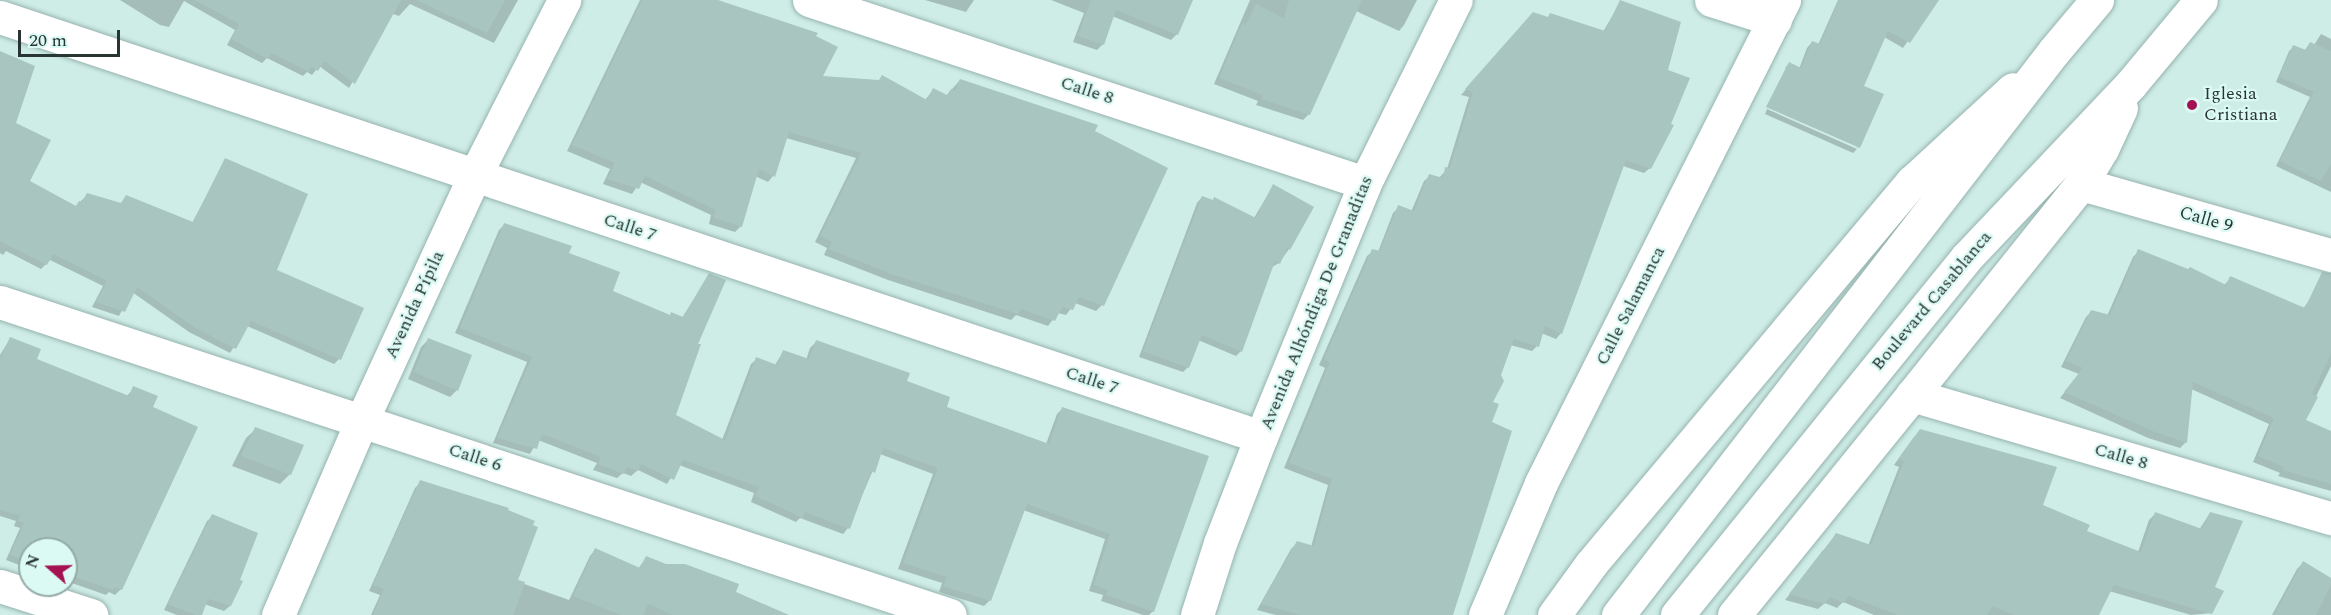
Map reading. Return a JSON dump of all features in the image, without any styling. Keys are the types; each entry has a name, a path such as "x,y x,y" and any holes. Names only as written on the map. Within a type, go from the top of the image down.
{"street":[{"name":"Avenida Pípila","path":"278,615 362,420 474,177 564,0"},
{"name":"Calle 8","path":"809,0 1365,183"},
{"name":"Avenida Alhóndiga De Granaditas","path":"1197,615 1220,543 1365,183 1456,0"},
{"path":"1711,0 1779,10"},
{"path":"1618,615 2054,51 2097,0"},
{"name":"Boulevard Casablanca","path":"1677,615 1966,258 2131,84 2201,0"},
{"name":"Calle Salamanca","path":"1485,615 1541,483 1779,10"},
{"name":"Calle 7","path":"0,17 474,177 1262,437"},
{"path":"1554,615 1599,555 1912,182 2054,51"},
{"path":"1735,615 2081,184 2110,134 2131,84"},
{"name":"Calle 9","path":"2081,184 2331,255"},
{"name":"Calle 6","path":"0,302 950,615"},
{"name":"Calle 8","path":"1912,395 2331,518"},
{"path":"0,586 92,615"}],"building":[{"path":"195,0 401,0 355,84 324,61 318,71 311,67 309,72 271,53 268,59 231,39 239,24"},
{"path":"416,0 505,0 487,33"},
{"path":"642,0 718,0 818,33 816,36 838,47 823,76 879,80 882,75 927,100 933,88 947,95 951,89 955,91 960,79 1098,125 1095,131 1168,168 1104,306 1079,297 1073,310 1062,307 1055,321 1021,309 1018,314 894,275 829,249 832,242 820,236 861,153 789,132 775,177 759,169 742,227 714,218 716,210 645,176 639,189 607,179 615,163 572,145"},
{"path":"1091,0 1193,0 1178,35 1116,10 1104,45 1078,36"},
{"path":"1289,0 1362,0 1310,115 1261,99 1263,95 1219,78 1242,23 1246,25 1256,4 1284,18"},
{"path":"1620,0 1681,22 1668,70 1690,78 1671,124 1674,125 1651,169 1626,160 1562,334 1545,326 1539,347 1514,339 1501,375 1504,381 1493,402 1499,404 1492,422 1512,431 1453,615 1301,615 1261,604 1297,541 1314,546 1332,479 1289,463 1330,362 1324,359 1372,249 1380,251 1398,205 1414,211 1429,174 1443,178 1445,167 1450,168 1473,92 1465,89 1533,12 1548,17 1550,13 1605,31"},
{"path":"1839,0 1939,0 1910,43 1888,31 1864,86 1884,94 1860,148 1766,107 1789,62 1801,68 1812,41 1820,44"},
{"path":"2310,42 2331,51 2331,164 2321,181 2280,161 2314,92 2279,77 2293,45 2306,50"},
{"path":"0,51 35,66 16,123 51,140 30,181 76,206 79,201 82,202 87,193 121,203 126,195 193,222 225,158 308,194 277,270 364,308 341,360 251,321 236,349 194,327 137,287 125,312 96,302 107,281 53,254 47,265 0,241"},
{"path":"1273,184 1314,207 1290,250 1287,248 1280,264 1275,261 1242,352 1202,335 1189,368 1143,351 1202,196 1213,200 1214,197 1256,218"},
{"path":"504,223 572,246 569,253 620,272 613,291 670,315 671,312 683,317 709,273 726,280 698,344 701,344 676,415 725,440 756,357 777,365 783,350 809,359 816,340 910,373 907,381 950,397 947,407 1049,444 1062,407 1209,456 1154,612 1106,595 1108,590 1094,585 1110,534 1027,504 991,601 943,586 947,577 903,563 938,468 883,448 875,473 871,471 850,529 805,512 803,518 755,496 759,487 683,460 674,480 641,464 638,471 627,467 624,474 598,464 601,457 545,435 541,436 537,449 497,438 532,357 460,328"},
{"path":"2138,249 2188,269 2190,267 2226,285 2230,276 2305,308 2322,272 2331,273 2331,354 2312,394 2318,397 2306,420 2331,431 2331,484 2283,470 2284,467 2258,456 2274,418 2193,382 2187,443 2155,432 2064,392 2083,368 2066,361 2091,310 2110,315"},
{"path":"10,337 41,349 37,359 129,396 133,386 158,396 153,407 198,427 122,590 114,587 113,590 78,578 78,537 18,537 18,558 10,555 24,523 18,521 20,515 0,510 0,359"},
{"path":"428,338 472,355 458,391 414,372"},
{"path":"255,427 304,445 291,475 241,456"},
{"path":"1920,429 2057,467 2043,505 2090,525 2087,531 2141,552 2155,512 2202,529 2210,512 2243,521 2215,587 2224,591 2212,614 2114,585 2099,615 2014,615 1992,606 1987,615 1898,615 1848,596 1844,603 1830,597 1825,604 1789,594 1823,550 1825,551 1836,533 1871,545 1904,461 1898,459"},
{"path":"420,480 509,508 508,510 535,521 533,525 538,527 518,580 525,582 513,615 373,615 384,589 373,585"},
{"path":"212,514 258,533 240,580 243,581 231,606 208,599 202,615 195,615 168,604"},
{"path":"595,548 640,568 646,556 666,564 685,564 739,584 736,592 789,615 673,615 648,604 643,615 621,615 573,596"},
{"path":"2303,561 2331,578 2331,585 2316,615 2274,615"}],"place":[{"name":"Iglesia Cristiana","path":"2192,105"}]}
